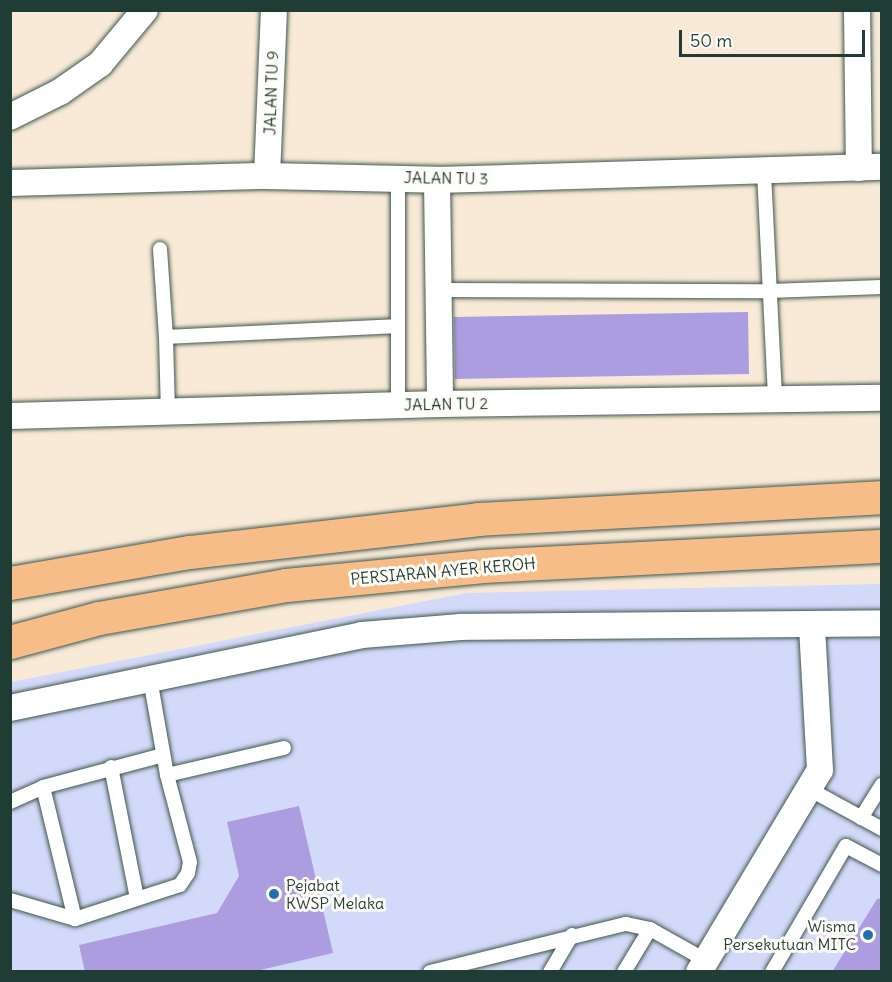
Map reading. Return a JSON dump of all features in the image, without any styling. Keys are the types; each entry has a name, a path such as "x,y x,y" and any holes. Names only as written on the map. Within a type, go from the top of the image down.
{"main road":[{"path":"10,583 190,552 478,519 882,497"},
{"path":"841,547 882,541"},
{"name":"PERSIARAN AYER KEROH","path":"10,642 99,618 286,585 483,566 882,546"}],"street":[{"path":"10,117 60,92 100,64 145,10"},
{"name":"JALAN TU 9","path":"267,176 274,10"},
{"path":"858,10 870,168"},
{"name":"JALAN TU 3","path":"10,183 267,176 398,177 437,180 870,168"},
{"path":"437,180 440,404"},
{"name":"JALAN TU 2","path":"10,416 440,404 882,398"},
{"path":"10,708 362,635 417,631 882,623"},
{"path":"702,966 820,770 812,625"}],"lane":[{"path":"764,172 775,399"},
{"path":"398,177 398,405"},
{"path":"160,249 168,412"},
{"path":"439,290 769,291 882,287"},
{"path":"166,337 398,326"},
{"path":"10,900 75,919 180,885 188,873 190,862 167,775 150,679"},
{"path":"167,775 285,748"},
{"path":"10,802 43,787 111,767 164,755"},
{"path":"111,767 137,898"},
{"path":"861,818 882,784"},
{"path":"43,787 75,919"},
{"path":"809,789 882,829"},
{"path":"772,972 846,846 882,865"},
{"path":"430,972 572,935 626,924 650,929 702,966"},
{"path":"624,972 650,929"},
{"path":"550,972 572,935"},
{"path":"477,972 485,958"}],"shaded area":[{"path":"881,584 881,971 11,972 11,682 467,593"}],"building":[{"path":"748,312 749,374 455,379 454,317"},
{"name":"Pejabat KWSP Melaka","path":"299,806 333,953 252,972 85,972 79,945 217,913 239,876 227,822"},
{"name":"Wisma Persekutuan MITC","path":"882,898 882,972 832,972 877,899"}],"place":[{"name":"Pejabat KWSP Melaka","path":"274,894"},
{"name":"Wisma Persekutuan MITC","path":"868,935"}]}
